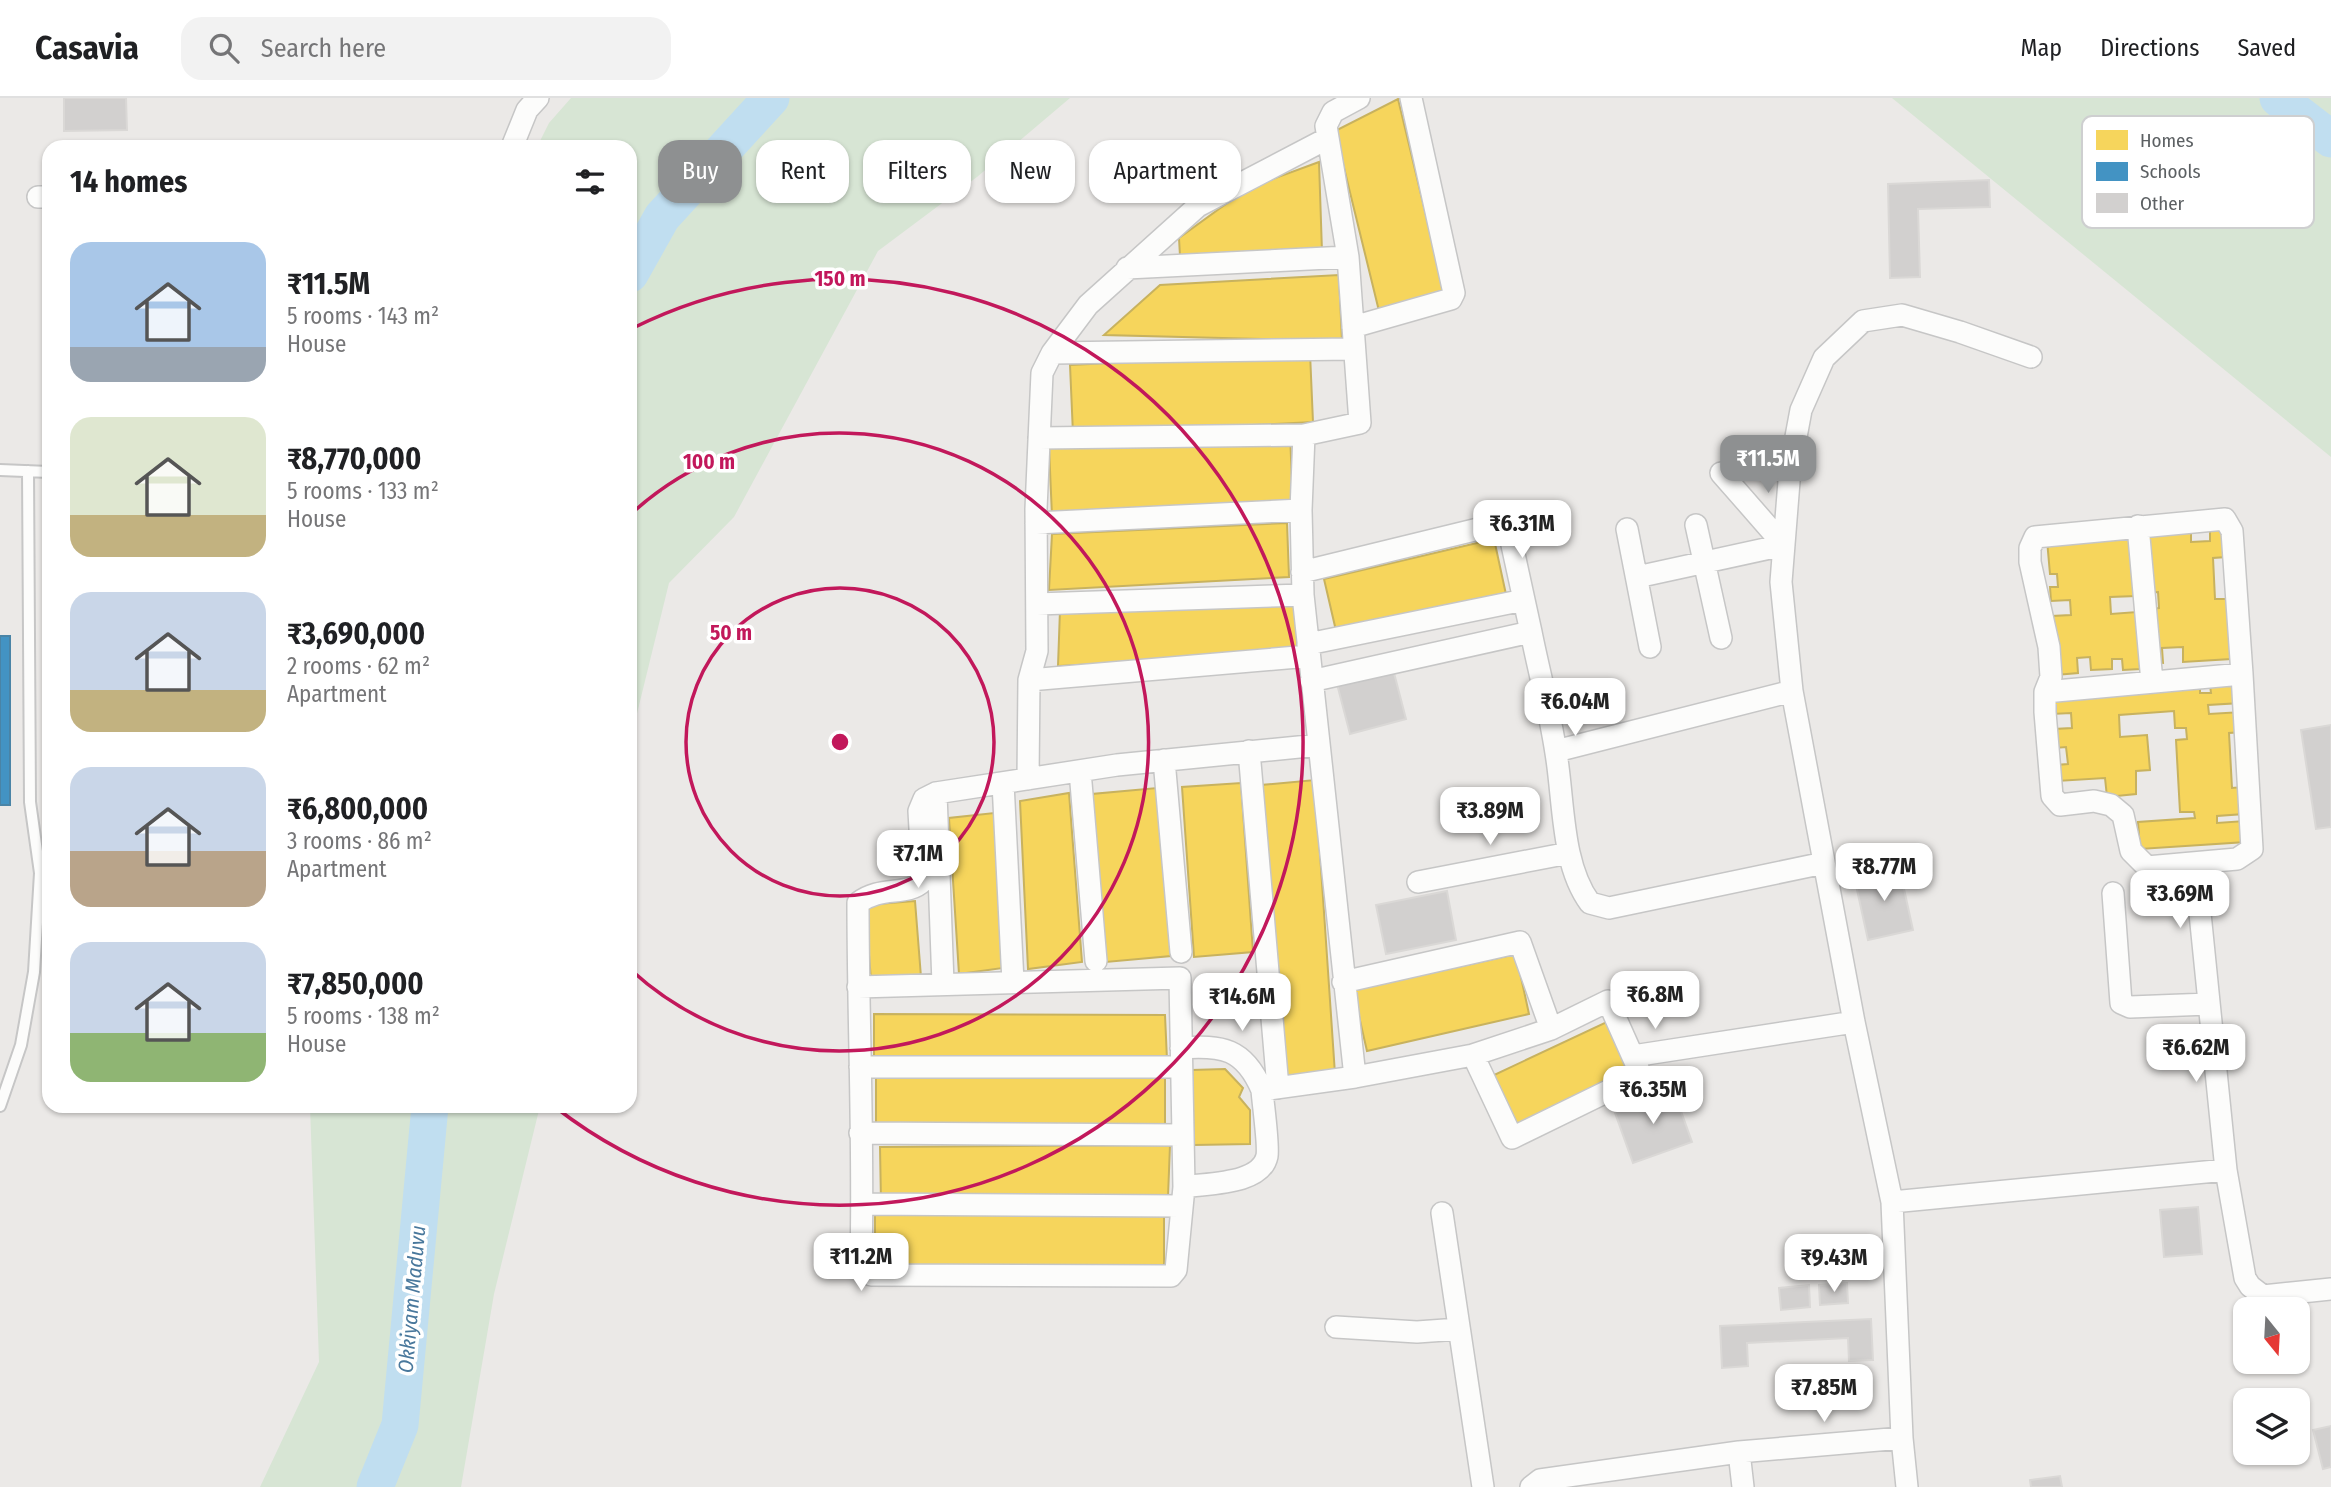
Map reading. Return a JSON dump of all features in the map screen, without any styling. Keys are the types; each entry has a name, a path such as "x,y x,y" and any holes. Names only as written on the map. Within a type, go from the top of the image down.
{"street":[{"path":"515,140 527,110 538,98"},
{"path":"1039,438 1304,435 1360,423 1348,257 1326,126 1333,112 1359,98"},
{"path":"1353,327 1451,299 1454,293 1411,98"},
{"path":"1028,779 1029,681 1037,650 1036,523 1042,373 1052,353 1088,305 1198,206 1328,138"},
{"path":"1127,268 1348,257"},
{"path":"1907,1487 1902,1438 1892,1202 1854,1022 1792,691 1781,582 1790,470 1801,410 1824,358 1863,321 1902,315 2031,357"},
{"path":"1052,353 1354,349"},
{"path":"1304,435 1301,510 1303,595 1355,1077"},
{"path":"1721,473 1784,545"},
{"path":"1036,523 1301,510"},
{"path":"2220,518 2229,523 2232,531 2252,849 2237,859 2147,867 2131,852 2123,815 2111,805 2094,801 2060,804 2052,796 2045,692 2051,677 2049,647 2030,562 2030,548 2035,537 2138,526 2220,518"},
{"path":"1302,572 1507,522 1517,601 1531,632 1556,751 1569,853 1579,888 1590,903 1609,908 1824,863"},
{"path":"1696,525 1721,638"},
{"path":"2138,526 2152,682"},
{"path":"1627,528 1650,647"},
{"path":"1637,577 1784,545"},
{"path":"1037,604 1303,595"},
{"path":"1029,681 1308,650 1517,601"},
{"path":"1311,681 1531,632"},
{"path":"2045,692 2242,674"},
{"path":"1556,751 1792,691"},
{"path":"858,986 1180,978 1183,1196 1176,1269 1171,1276 871,1275 865,1270 861,1262 862,1204 858,986 858,903 876,892 911,889 923,881 919,811 924,799 936,793 1164,760 1319,745"},
{"path":"862,1204 1183,1196 1257,1172 1267,1157 1270,1089 1249,751"},
{"path":"1164,760 1181,952"},
{"path":"1080,771 1096,961"},
{"path":"1003,783 1013,982"},
{"path":"936,793 943,984"},
{"path":"1418,883 1569,853"},
{"path":"2195,864 2226,1170 2245,1278 2250,1286 2263,1296 2331,1289"},
{"path":"2113,893 2121,1003 2130,1007 2209,1004"},
{"path":"1343,982 1520,942 1551,1029"},
{"path":"1270,1089 1355,1077 1473,1055 1551,1029 1608,1001 1641,1075 1512,1138 1473,1055"},
{"path":"1633,1056 1854,1022"},
{"path":"860,1067 1181,1057 1212,1045 1231,1051 1270,1089"},
{"path":"860,1133 1183,1135"},
{"path":"1892,1202 2226,1170"},
{"path":"1442,1213 1483,1487"},
{"path":"1336,1327 1417,1332 1459,1329"},
{"path":"1531,1487 1540,1480 1740,1452 1902,1438"},
{"path":"1740,1452 1743,1487"}],"lane":[{"path":"0,470 42,472"},
{"path":"0,1106 21,1045 34,972 40,873 30,802 28,471"},
{"path":"40,873 42,868"}],"green space":[{"path":"571,98 1070,98 1021,140 985,140 985,170 971,181 971,140 863,140 863,203 942,203 878,251 734,517 669,583 637,713 637,140 540,140 549,123"},
{"path":"1892,98 2331,98 2331,457"},
{"path":"310,1113 538,1113 494,1294 461,1487 260,1487 319,1362"}],"building: Homes":[{"path":"1398,99 1445,294 1379,311 1335,131"},
{"path":"1319,162 1322,252 1180,256 1179,238 1227,203 1241,203 1241,193 1248,188"},
{"path":"1339,275 1342,341 1104,335 1160,285"},
{"path":"1310,353 1313,422 1073,434 1070,365"},
{"path":"1290,435 1293,504 1052,516 1049,447"},
{"path":"1287,523 1289,577 1049,590 1052,534"},
{"path":"2225,527 2226,557 2213,558 2215,599 2228,599 2231,659 2183,662 2183,647 2162,648 2163,663 2153,662 2148,609 2159,608 2158,592 2145,593 2142,531 2191,529 2191,542 2210,541 2210,528"},
{"path":"2132,535 2136,596 2110,597 2111,614 2137,612 2140,669 2123,670 2122,659 2112,659 2112,669 2091,670 2090,657 2077,658 2078,673 2056,675 2052,616 2071,615 2070,600 2051,601 2050,587 2058,587 2057,574 2050,574 2047,540"},
{"path":"1494,539 1507,599 1337,635 1324,579"},
{"path":"1295,601 1299,654 1058,666 1060,610"},
{"path":"2239,683 2241,703 2208,705 2209,714 2242,712 2243,732 2229,733 2232,788 2243,787 2244,814 2217,816 2217,823 2245,821 2246,842 2140,849 2138,822 2195,818 2194,812 2180,812 2176,740 2187,739 2186,728 2175,728 2174,711 2119,715 2120,737 2147,735 2150,770 2136,771 2136,794 2107,797 2105,778 2057,781 2056,765 2068,764 2066,747 2055,748 2054,729 2072,728 2071,713 2052,714 2053,701 2200,686 2200,693 2211,693 2210,685"},
{"path":"1315,780 1335,1074 1284,1077 1261,785"},
{"path":"1241,783 1253,952 1194,957 1182,787"},
{"path":"1157,788 1171,956 1106,962 1092,794"},
{"path":"1069,793 1082,962 1028,969 1020,801"},
{"path":"994,813 1003,968 959,974 949,818"},
{"path":"915,901 921,977 871,980 865,905"},
{"path":"1516,954 1529,1014 1367,1051 1353,990"},
{"path":"874,1014 1165,1015 1167,1060 874,1058"},
{"path":"1611,1020 1637,1075 1517,1131 1492,1076"},
{"path":"1225,1069 1243,1088 1239,1097 1250,1110 1250,1144 1194,1145 1192,1070"},
{"path":"1165,1075 1165,1131 876,1133 876,1077"},
{"path":"1170,1145 1168,1197 881,1203 880,1147"},
{"path":"1164,1211 1164,1267 875,1269 875,1213"}],"building: Schools":[{"path":"0,636 10,636 10,805 0,805"}],"building: Other":[{"path":"64,98 126,98 127,130 64,131"},
{"path":"1989,180 1990,207 1918,209 1920,277 1890,278 1888,184"},
{"path":"1393,669 1406,719 1350,734 1337,684"},
{"path":"2331,725 2331,827 2316,829 2301,730"},
{"path":"1899,866 1913,930 1868,940 1854,876"},
{"path":"1447,891 1456,940 1386,954 1376,905"},
{"path":"1673,1089 1692,1142 1633,1163 1614,1110"},
{"path":"2198,1207 2202,1254 2164,1257 2160,1210"},
{"path":"1847,1283 1848,1303 1820,1305 1819,1285"},
{"path":"1809,1285 1810,1307 1781,1310 1779,1288"},
{"path":"1871,1319 1873,1360 1849,1361 1848,1338 1747,1343 1748,1366 1722,1368 1720,1326"},
{"path":"2331,1426 2331,1467 2323,1469 2313,1430"},
{"path":"2060,1476 2062,1487 2031,1487 2030,1480"}],"waterway":[{"name":"Okkiyam Maduvu","path":"637,262 662,217 771,98"},
{"name":"Okkiyam Maduvu","path":"2278,98 2301,116"},
{"name":"Okkiyam Maduvu","path":"2314,126 2331,139"},
{"name":"Okkiyam Maduvu","path":"375,1487 400,1425 429,1113"}]}
